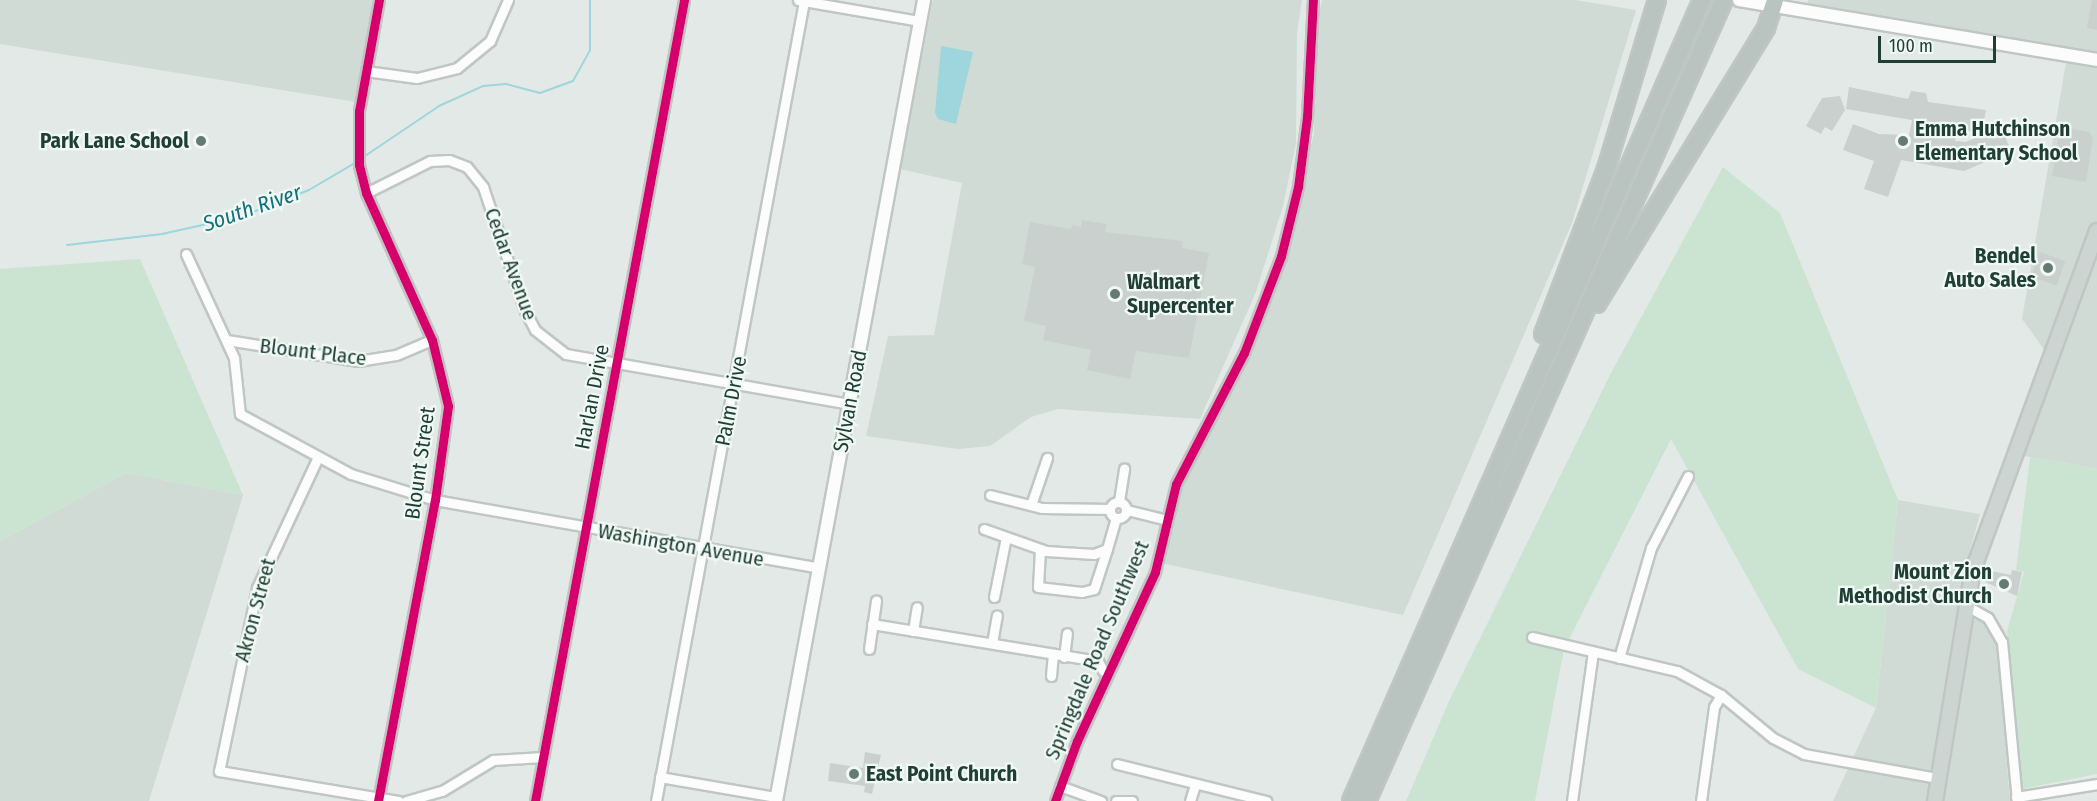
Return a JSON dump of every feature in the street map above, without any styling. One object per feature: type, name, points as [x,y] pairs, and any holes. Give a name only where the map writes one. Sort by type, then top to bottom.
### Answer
[{"type":"highway","points":[[1497,458],[1606,169],[1657,0]]},
{"type":"highway","points":[[1351,801],[1497,458],[1702,0]]},
{"type":"highway","points":[[1367,801],[1724,0]]},
{"type":"highway","points":[[1575,332],[1629,256],[1766,28],[1775,3]]},
{"type":"main road","name":"Sylvan Road","points":[[776,799],[924,0]]},
{"type":"main road","points":[[1739,0],[1775,3],[2097,60]]},
{"type":"main road","points":[[1935,801],[1965,605],[1983,536],[2097,231]]},
{"type":"street","name":"Blount Street","points":[[378,800],[435,500],[448,406],[432,340],[366,192],[357,136],[379,0]]},
{"type":"street","points":[[366,71],[417,78],[457,68],[490,40],[508,0]]},
{"type":"street","name":"Harlan Drive","points":[[535,801],[684,0]]},
{"type":"street","name":"Springdale Road Southwest","points":[[1055,801],[1106,672],[1155,572],[1176,484],[1244,353],[1281,256],[1298,187],[1306,128],[1313,0]]},
{"type":"street","points":[[801,1],[920,21]]},
{"type":"street","name":"Palm Drive","points":[[656,801],[734,385],[801,1]]},
{"type":"street","name":"Cedar Avenue","points":[[366,192],[430,161],[449,160],[467,167],[483,187],[535,330],[566,354],[849,404]]},
{"type":"street","points":[[186,254],[227,340]]},
{"type":"street","name":"Blount Place","points":[[227,340],[358,361],[396,355],[432,340]]},
{"type":"street","name":"Washington Avenue","points":[[227,340],[238,376],[240,414],[318,457],[377,484],[435,500],[586,529],[819,568]]},
{"type":"street","name":"Akron Street","points":[[318,457],[257,588],[219,771],[378,800]]},
{"type":"street","points":[[1031,505],[1047,458]]},
{"type":"street","points":[[990,495],[1031,505],[1110,509],[1119,501],[1124,468]]},
{"type":"street","points":[[1619,658],[1651,548],[1688,476]]},
{"type":"street","points":[[1119,501],[1126,510],[1167,520]]},
{"type":"street","points":[[1110,509],[1116,518]]},
{"type":"street","points":[[1040,549],[1038,587],[1082,592],[1094,589],[1116,518],[1126,510]]},
{"type":"street","points":[[984,530],[1040,549],[1074,555],[1107,549]]},
{"type":"street","points":[[994,597],[1006,537]]},
{"type":"street","points":[[869,649],[876,601]]},
{"type":"street","points":[[1965,605],[1988,618],[2002,642],[2017,799],[2097,784]]},
{"type":"street","points":[[913,631],[917,607]]},
{"type":"street","points":[[992,643],[997,615]]},
{"type":"street","points":[[872,624],[992,643],[1089,662],[1092,669],[1106,672]]},
{"type":"street","points":[[1064,657],[1067,633]]},
{"type":"street","points":[[1532,637],[1677,671],[1721,695],[1773,738],[1804,754],[1938,778]]},
{"type":"street","points":[[1572,801],[1593,652]]},
{"type":"street","points":[[1051,676],[1053,655]]},
{"type":"street","points":[[1701,801],[1714,707],[1721,695]]},
{"type":"street","points":[[406,801],[442,791],[494,760],[543,757]]},
{"type":"street","points":[[1117,764],[1176,776],[1195,785],[1266,801]]},
{"type":"street","points":[[660,777],[776,799]]},
{"type":"street","points":[[1190,801],[1195,785]]},
{"type":"street","points":[[1060,786],[1101,801]]},
{"type":"street","points":[[378,800],[399,801]]},
{"type":"street","points":[[1116,801],[1132,801]]},
{"type":"shaded area","points":[[0,0],[378,0],[362,103],[0,44]]},
{"type":"shaded area","points":[[933,0],[1302,0],[1297,33],[1296,143],[1283,206],[1256,292],[1200,419],[1058,409],[1031,417],[990,446],[958,449],[866,436],[888,336],[934,335],[962,183],[900,169]]},
{"type":"shaded area","points":[[1322,0],[1575,0],[1636,10],[1572,223],[1403,615],[1161,563],[1177,496],[1218,418],[1278,281],[1314,133],[1315,30]]},
{"type":"shaded area","points":[[1808,0],[2097,0],[2097,469],[2019,455],[2048,387],[2048,355],[2022,319],[2067,57],[1805,17]]},
{"type":"shaded area","points":[[126,473],[243,495],[149,801],[0,801],[0,541]]},
{"type":"shaded area","points":[[1898,500],[1980,514],[1964,571],[1958,619],[1981,620],[1997,643],[2010,801],[1833,801],[1876,708]]},
{"type":"green space","points":[[1723,167],[1780,213],[1898,500],[1876,708],[1798,669],[1671,439],[1564,649],[1535,801],[1406,801],[1450,699],[1612,371]]},
{"type":"green space","points":[[140,259],[243,495],[126,473],[0,541],[0,269]]},
{"type":"green space","points":[[2030,457],[2097,469],[2097,774],[2022,789],[2007,631],[2024,572],[2016,570]]},
{"type":"water","points":[[941,46],[973,52],[956,124],[938,119],[935,113]]},
{"type":"building","points":[[2092,0],[2097,0],[2097,30],[2087,28]]},
{"type":"building","name":"Emma Hutchinson Elementary School","points":[[1849,87],[1908,99],[1911,91],[1926,93],[1928,102],[1986,110],[1984,121],[1973,119],[1971,131],[1957,129],[1955,141],[1966,142],[2001,127],[2011,151],[1964,171],[1901,160],[1888,197],[1864,189],[1874,161],[1843,150],[1853,124],[1879,134],[1909,135],[1912,120],[1846,109]]},
{"type":"building","points":[[1840,96],[1845,110],[1832,131],[1825,127],[1821,134],[1806,126],[1822,98]]},
{"type":"building","points":[[2060,127],[2089,132],[2093,138],[2086,182],[2052,176]]},
{"type":"building","name":"Walmart Supercenter","points":[[1082,220],[1106,224],[1105,232],[1183,241],[1182,248],[1209,253],[1189,358],[1136,351],[1130,379],[1087,370],[1091,350],[1043,340],[1046,326],[1024,321],[1035,267],[1022,264],[1030,222],[1071,229],[1072,225],[1081,227]]},
{"type":"building","name":"Bendel Auto Sales","points":[[2040,252],[2065,261],[2056,286],[2031,276]]},
{"type":"building","name":"Mount Zion Methodist Church","points":[[2012,570],[2022,572],[2017,596],[1985,582],[1991,571],[2011,575]]},
{"type":"building","name":"East Point Church","points":[[865,752],[881,755],[872,794],[864,792],[865,786],[828,781],[830,763],[863,768]]},
{"type":"waterway","name":"South River","points":[[362,158],[439,106],[483,86],[506,84],[540,93],[573,81],[590,50],[590,0]]},
{"type":"waterway","name":"South River","points":[[67,245],[162,234],[243,216],[309,190],[355,163]]},
{"type":"cycle path","points":[[378,801],[435,500],[448,406],[432,340],[366,193],[359,165],[359,111],[379,0]]},
{"type":"cycle path","points":[[535,801],[684,0]]},
{"type":"cycle path","points":[[1055,801],[1077,741],[1155,572],[1176,484],[1244,353],[1281,256],[1298,187],[1307,117],[1313,0]]},
{"type":"place","name":"Park Lane School","points":[[201,141]]},
{"type":"place","name":"Emma Hutchinson Elementary School","points":[[1903,141]]},
{"type":"place","name":"Bendel Auto Sales","points":[[2048,268]]},
{"type":"place","name":"Walmart Supercenter","points":[[1115,294]]},
{"type":"place","name":"Mount Zion Methodist Church","points":[[2004,584]]},
{"type":"place","name":"East Point Church","points":[[854,774]]}]
